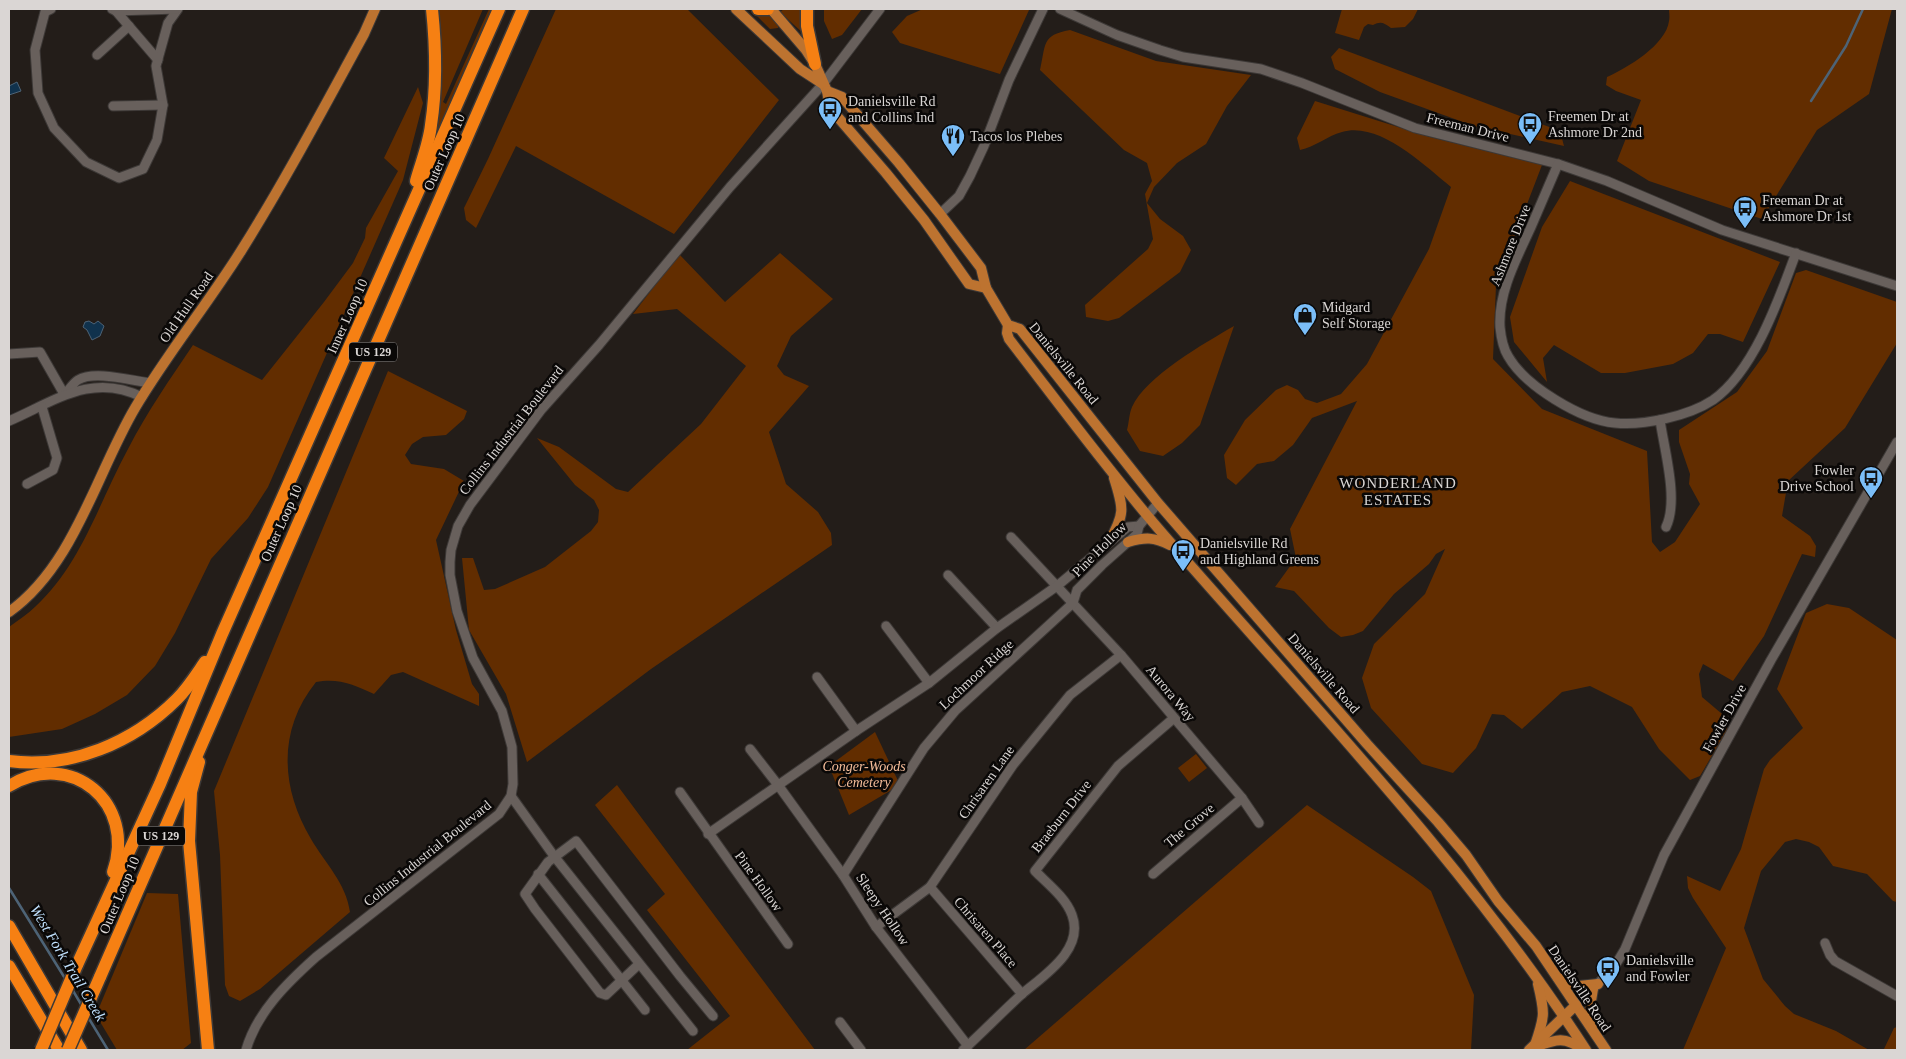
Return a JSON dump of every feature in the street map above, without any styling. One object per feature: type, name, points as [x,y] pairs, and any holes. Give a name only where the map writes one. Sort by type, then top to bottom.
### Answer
[{"type":"highway","points":[[406,219],[431,127],[436,69],[432,9]]},
{"type":"highway","name":"Inner Loop 10","points":[[222,634],[499,9]]},
{"type":"highway","name":"Outer Loop 10","points":[[68,1050],[523,9]]},
{"type":"highway","points":[[758,9],[770,9]]},
{"type":"highway","points":[[807,9],[807,26],[815,64]]},
{"type":"highway","points":[[41,1050],[94,926],[160,784],[222,634]]},
{"type":"highway","name":"US 129","points":[[9,761],[50,761],[83,756],[134,734],[177,700],[191,684],[222,634]]},
{"type":"highway","points":[[208,1050],[189,842],[191,792],[204,745],[222,695]]},
{"type":"highway","points":[[9,786],[19,780],[37,774],[62,774],[74,777],[94,788],[110,808],[118,835],[116,865],[94,926]]},
{"type":"highway","points":[[9,926],[81,1050]]},
{"type":"highway","points":[[9,966],[59,1050]]},
{"type":"highway","points":[[9,971],[21,986]]},
{"type":"main road","name":"Old Hull Road","points":[[11,606],[46,576],[57,560],[87,505],[122,430],[151,383],[252,234],[364,34],[375,9]]},
{"type":"main road","name":"Danielsville Road","points":[[736,9],[800,69],[825,88],[842,97],[899,163],[981,268],[986,288],[1008,325],[1009,339],[1147,516],[1416,822],[1500,926],[1586,1050]]},
{"type":"main road","points":[[770,9],[806,50],[815,64],[825,88],[830,108],[886,172],[924,220],[970,284],[986,288]]},
{"type":"main road","name":"Danielsville Road","points":[[1008,325],[1020,329],[1158,503],[1466,855],[1498,901],[1536,946],[1606,1050]]},
{"type":"main road","points":[[1109,542],[1120,522],[1122,512],[1113,473]]},
{"type":"main road","points":[[1128,542],[1142,538],[1154,538],[1174,547]]},
{"type":"main road","points":[[1416,822],[1428,811]]},
{"type":"main road","points":[[1532,1048],[1544,1013],[1536,978]]},
{"type":"main road","points":[[1558,978],[1578,986],[1596,986],[1590,1012],[1594,1031]]},
{"type":"main road","points":[[1532,1048],[1576,1005]]},
{"type":"main road","points":[[1532,1048],[1560,1039],[1570,1041],[1586,1050]]},
{"type":"street","points":[[51,9],[45,12],[35,50],[38,93],[54,128],[86,162],[119,178],[144,169],[157,140],[162,105],[156,66],[168,23],[177,9]]},
{"type":"street","points":[[114,10],[177,9]]},
{"type":"street","points":[[825,88],[880,9]]},
{"type":"street","points":[[940,214],[960,196],[984,146],[1009,80],[1043,9]]},
{"type":"street","name":"Freeman Drive","points":[[1060,9],[1117,34],[1160,50],[1183,57],[1260,68],[1414,128],[1558,164],[1614,184],[1722,230],[1897,286]]},
{"type":"street","points":[[114,10],[158,60]]},
{"type":"street","points":[[96,55],[129,26]]},
{"type":"street","name":"Collins Industrial Boulevard","points":[[246,1050],[252,1033],[265,1011],[297,974],[500,814],[511,796],[513,759],[506,723],[497,700],[473,658],[464,635],[452,587],[451,550],[458,526],[470,504],[541,410],[599,345],[730,187],[825,88]]},
{"type":"street","points":[[112,106],[162,105]]},
{"type":"street","name":"Ashmore Drive","points":[[1558,164],[1508,281],[1501,307],[1500,326],[1502,340],[1508,356],[1517,369],[1539,388],[1584,415],[1615,423],[1660,420],[1697,408],[1712,400],[1733,381],[1767,328],[1796,253]]},
{"type":"street","points":[[9,354],[40,352],[64,394]]},
{"type":"street","points":[[9,420],[64,394],[79,380],[98,376],[121,377],[151,383]]},
{"type":"street","points":[[64,394],[100,386],[117,387],[142,397]]},
{"type":"street","points":[[28,484],[53,470],[57,458],[42,406]]},
{"type":"street","points":[[1660,420],[1672,500],[1672,514],[1666,526]]},
{"type":"street","name":"Fowler Drive","points":[[1576,1005],[1613,969],[1625,949],[1664,855],[1776,652],[1897,442]]},
{"type":"street","points":[[1139,526],[1158,503]]},
{"type":"street","name":"Pine Hollow","points":[[708,834],[778,784],[930,683],[998,628],[1057,586],[1128,527],[1139,526],[1137,534],[1077,590],[1073,603]]},
{"type":"street","name":"Pine Hollow","points":[[1011,536],[1057,586]]},
{"type":"street","points":[[948,575],[998,628]]},
{"type":"street","name":"Aurora Way","points":[[1057,586],[1121,655],[1242,798],[1259,823]]},
{"type":"street","name":"Lochmoor Ridge","points":[[843,875],[924,748],[955,711],[1073,603]]},
{"type":"street","points":[[886,626],[930,683]]},
{"type":"street","name":"Chrisaren Lane","points":[[876,927],[930,888],[1013,765],[1070,695],[1121,655]]},
{"type":"street","points":[[817,677],[856,731]]},
{"type":"street","name":"Braeburn Drive","points":[[966,1048],[1022,994],[1056,967],[1068,950],[1075,932],[1072,915],[1062,899],[1035,871],[1118,766],[1174,718]]},
{"type":"street","points":[[750,749],[778,784]]},
{"type":"street","name":"Sleepy Hollow","points":[[778,784],[843,875],[876,927],[966,1048]]},
{"type":"street","name":"Pine Hollow","points":[[680,792],[708,834],[788,944]]},
{"type":"street","points":[[511,796],[554,856],[693,1031]]},
{"type":"street","name":"The Grove","points":[[1153,874],[1242,798]]},
{"type":"street","points":[[639,964],[606,994],[600,993],[534,909],[525,894],[548,862],[576,841],[713,1016]]},
{"type":"street","points":[[538,874],[645,1010]]},
{"type":"street","name":"Chrisaren Place","points":[[930,888],[1022,994]]},
{"type":"street","points":[[1825,943],[1830,955],[1836,961],[1897,996]]},
{"type":"street","points":[[840,1022],[861,1050]]},
{"type":"green space","points":[[435,9],[483,9],[443,102],[446,104],[489,9],[493,9],[437,135],[433,134]]},
{"type":"green space","points":[[556,9],[687,9],[779,100],[674,234],[516,146],[476,228],[466,220],[464,208]]},
{"type":"green space","points":[[784,9],[804,9],[804,34],[780,12]]},
{"type":"green space","points":[[824,9],[862,9],[842,35],[832,39],[824,21]]},
{"type":"green space","points":[[923,9],[1029,10],[1000,74],[900,43],[892,32],[907,16]]},
{"type":"green space","points":[[1342,9],[1418,9],[1413,19],[1405,27],[1391,28],[1382,23],[1368,24],[1364,27],[1359,40],[1335,33]]},
{"type":"green space","points":[[1669,9],[1892,9],[1869,94],[1817,130],[1762,219],[1649,181],[1617,161],[1641,100],[1616,91],[1606,85],[1607,77],[1635,62],[1661,39],[1669,19]]},
{"type":"green space","points":[[767,12],[779,26],[778,28],[770,29],[755,14]]},
{"type":"green space","points":[[1070,30],[1156,61],[1251,75],[1227,106],[1206,144],[1177,163],[1154,187],[1147,203],[1160,219],[1183,236],[1191,250],[1180,272],[1119,318],[1108,321],[1086,317],[1085,305],[1148,249],[1153,239],[1145,194],[1152,181],[1147,163],[1124,150],[1040,70],[1044,48],[1049,38]]},
{"type":"green space","points":[[1339,48],[1560,131],[1564,146],[1474,126],[1380,92],[1335,69],[1331,57]]},
{"type":"green space","points":[[418,87],[423,103],[403,180],[268,487],[248,518],[211,559],[175,633],[155,666],[127,695],[95,714],[62,729],[9,737],[9,627],[36,606],[66,571],[78,551],[135,435],[193,345],[262,380],[324,302],[353,263],[365,238],[366,228],[398,171],[384,158]]},
{"type":"green space","points":[[1315,101],[1430,137],[1542,165],[1496,285],[1493,359],[1542,409],[1647,451],[1652,542],[1660,552],[1675,542],[1700,504],[1689,484],[1690,474],[1679,442],[1679,430],[1737,392],[1767,351],[1796,273],[1806,270],[1897,302],[1897,343],[1845,428],[1788,481],[1782,516],[1810,536],[1816,546],[1815,557],[1802,554],[1764,636],[1733,681],[1703,664],[1699,674],[1702,697],[1728,719],[1727,730],[1700,776],[1690,780],[1659,749],[1632,707],[1590,686],[1562,692],[1522,729],[1504,715],[1492,714],[1476,748],[1453,773],[1422,764],[1371,708],[1362,678],[1374,644],[1425,594],[1445,549],[1436,554],[1429,564],[1394,594],[1363,631],[1353,635],[1341,637],[1329,628],[1294,591],[1275,587],[1296,558],[1290,529],[1357,401],[1312,418],[1293,445],[1274,461],[1257,464],[1236,485],[1227,478],[1224,455],[1245,420],[1276,390],[1287,385],[1298,390],[1305,399],[1317,403],[1341,394],[1367,364],[1429,249],[1451,187],[1400,147],[1371,133],[1356,130],[1342,132],[1300,150],[1297,138]]},
{"type":"green space","points":[[1570,181],[1780,262],[1743,342],[1720,334],[1708,334],[1693,353],[1673,364],[1625,373],[1601,373],[1554,345],[1543,358],[1547,382],[1514,342],[1510,317],[1542,227]]},
{"type":"green space","points":[[780,253],[833,299],[791,336],[777,366],[784,375],[809,386],[769,432],[786,484],[818,512],[831,533],[832,545],[651,669],[527,762],[506,694],[469,630],[462,558],[473,558],[484,590],[495,589],[545,567],[591,531],[598,522],[599,510],[594,500],[575,485],[537,438],[559,447],[616,489],[628,492],[701,424],[746,366],[677,309],[633,314],[679,254],[725,302]]},
{"type":"green space","points":[[1234,326],[1200,425],[1182,443],[1163,456],[1140,451],[1127,430],[1132,407],[1139,395],[1177,361]]},
{"type":"green space","points":[[388,371],[467,411],[464,419],[446,435],[423,437],[412,444],[405,455],[411,464],[444,469],[464,481],[436,540],[456,630],[472,684],[479,694],[479,706],[403,672],[391,675],[374,694],[353,685],[339,682],[316,682],[304,700],[295,719],[288,759],[289,779],[293,799],[301,819],[311,839],[340,882],[350,912],[260,989],[240,1001],[229,996],[225,985],[220,855],[214,791]]},
{"type":"green space","points":[[1827,604],[1849,608],[1897,640],[1897,902],[1893,901],[1867,874],[1833,866],[1819,847],[1796,839],[1785,842],[1761,871],[1744,928],[1763,979],[1785,1006],[1794,1014],[1836,1031],[1869,1050],[1683,1050],[1726,948],[1693,898],[1688,888],[1687,876],[1720,891],[1741,849],[1764,769],[1770,760],[1803,728],[1777,689],[1806,613]]},
{"type":"green space","name":"Conger-Woods Cemetery","points":[[875,732],[900,785],[849,815],[829,766]]},
{"type":"green space","points":[[1196,754],[1207,768],[1189,782],[1178,768]]},
{"type":"green space","points":[[617,785],[815,1050],[687,1050],[730,1016],[647,910],[665,894],[595,805]]},
{"type":"green space","points":[[1307,805],[1431,891],[1474,995],[1471,1050],[1024,1050]]},
{"type":"green space","points":[[147,893],[178,894],[191,1043],[182,1050],[117,1050],[96,1015]]},
{"type":"green space","points":[[1897,1027],[1897,1050],[1879,1050],[1884,1049],[1894,1028]]},
{"type":"water","points":[[17,82],[21,91],[9,95],[9,86]]},
{"type":"water","points":[[89,321],[94,324],[98,321],[104,326],[100,336],[92,340],[87,330],[83,327],[85,322]]},
{"type":"waterway","points":[[1811,101],[1846,46],[1863,9]]},
{"type":"waterway","name":"West Fork Trail Creek","points":[[9,888],[66,980]]},
{"type":"waterway","name":"West Fork Trail Creek","points":[[72,989],[82,1006]]},
{"type":"waterway","name":"West Fork Trail Creek","points":[[88,1017],[108,1050]]},
{"type":"place","name":"Danielsville Rd and Collins Ind","points":[[830,130]]},
{"type":"place","name":"Freemen Dr at Ashmore Dr 2nd","points":[[1530,145]]},
{"type":"place","name":"Tacos los Plebes","points":[[953,157]]},
{"type":"place","name":"Freeman Dr at Ashmore Dr 1st","points":[[1745,229]]},
{"type":"place","name":"Midgard Self Storage","points":[[1305,336]]},
{"type":"place","name":"Fowler Drive School","points":[[1871,499]]},
{"type":"place","name":"Danielsville Rd and Highland Greens","points":[[1183,572]]},
{"type":"place","name":"Danielsville and Fowler","points":[[1608,989]]},
{"type":"district","name":"WONDERLAND ESTATES","points":[[1398,492]]}]
